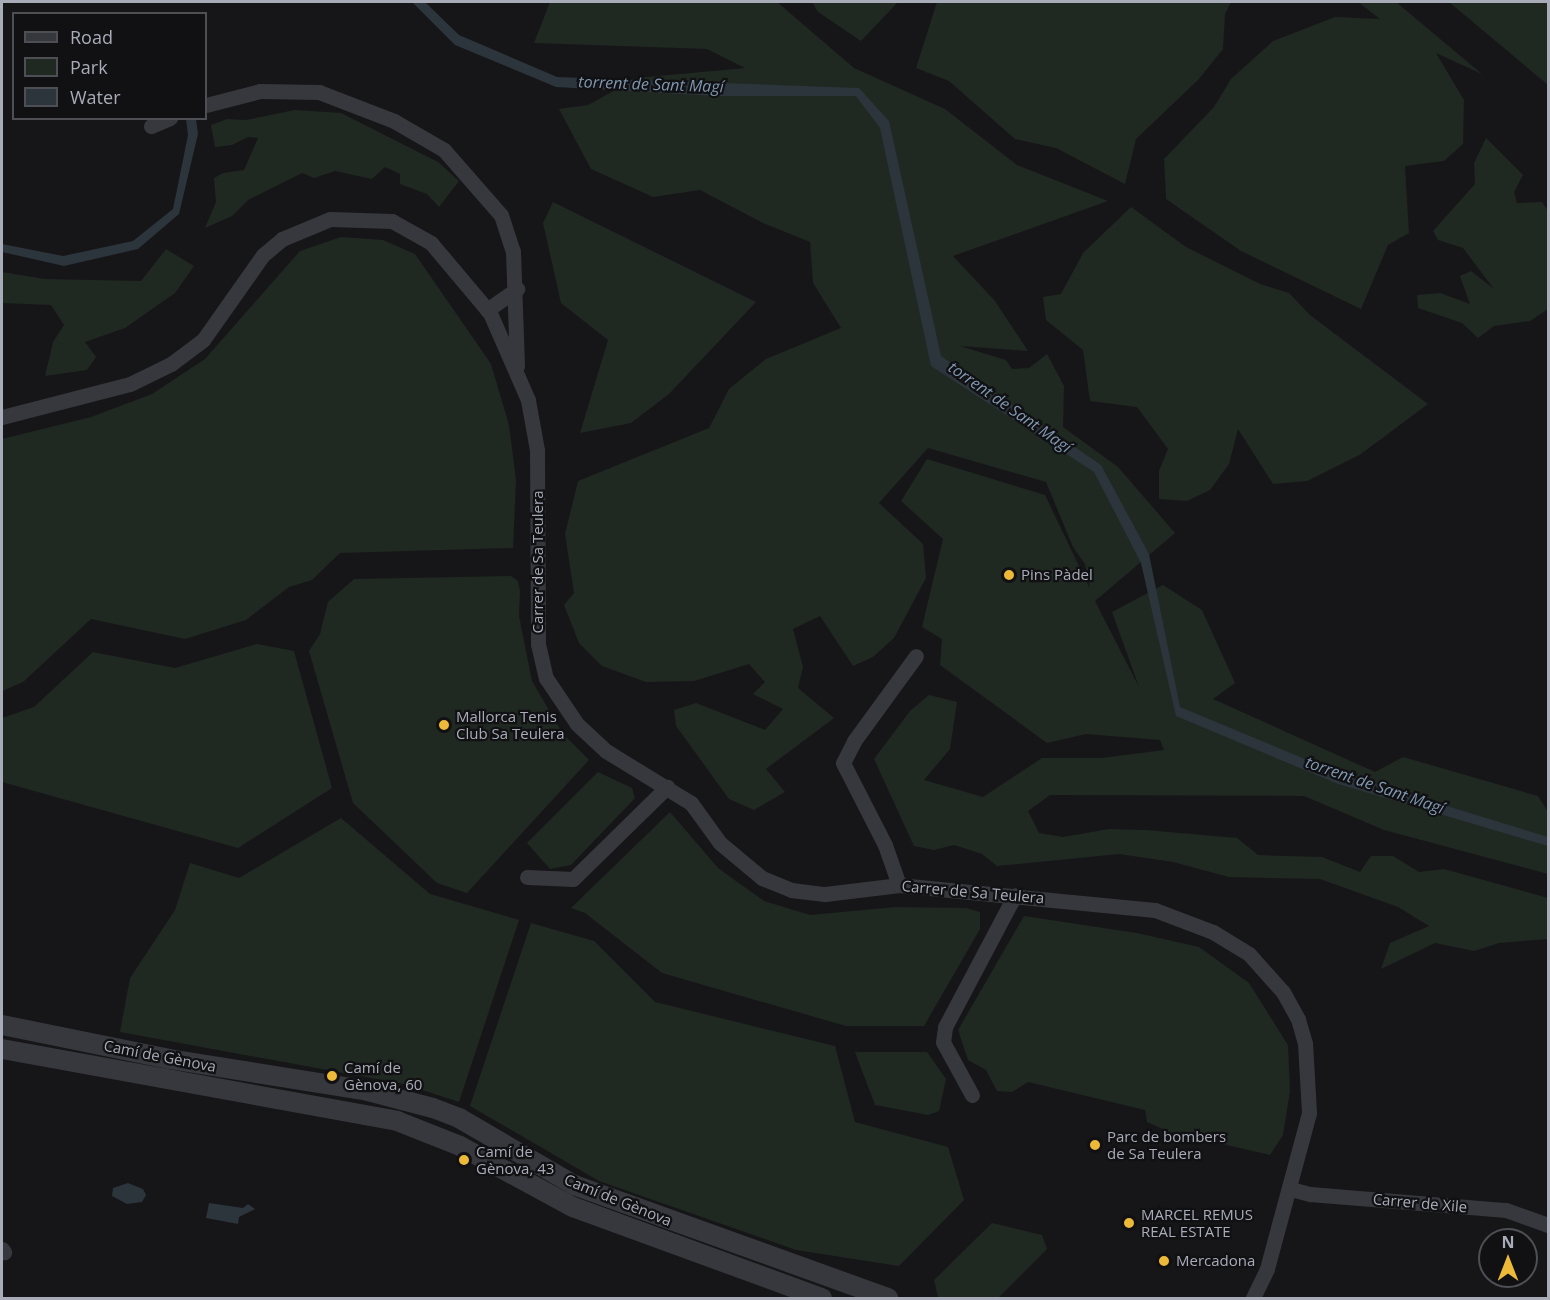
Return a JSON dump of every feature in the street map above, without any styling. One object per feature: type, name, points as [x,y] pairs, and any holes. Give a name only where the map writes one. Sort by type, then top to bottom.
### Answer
[{"type":"street","points":[[207,105],[260,91],[319,92],[394,121],[444,150],[501,215],[513,251],[517,289],[517,372]]},
{"type":"street","points":[[151,126],[165,120]]},
{"type":"street","name":"Carrer de Sa Teulera","points":[[2,417],[130,384],[171,364],[203,340],[263,255],[282,239],[330,219],[383,219],[414,231],[447,259],[488,310],[528,400],[537,450],[538,644],[546,678],[577,724],[606,751],[691,803],[720,843],[762,878],[781,886],[825,894],[899,885],[1155,910],[1213,932],[1249,954],[1283,992],[1298,1019],[1309,1060],[1309,1113],[1291,1189],[1267,1269],[1253,1299]]},
{"type":"street","points":[[488,310],[517,289]]},
{"type":"street","points":[[899,885],[885,845],[843,763],[854,741],[916,656]]},
{"type":"street","points":[[527,877],[573,879],[667,787]]},
{"type":"street","points":[[972,1095],[943,1042],[945,1027],[1015,895]]},
{"type":"street","name":"Camí de Gènova","points":[[2,1025],[169,1059],[368,1091],[433,1108],[459,1118],[574,1185],[888,1299]]},
{"type":"street","name":"Camí de Gènova","points":[[2,1049],[397,1121],[460,1146],[573,1207],[822,1299]]},
{"type":"street","name":"Carrer de Xile","points":[[1291,1189],[1310,1194],[1506,1210],[1548,1225]]},
{"type":"green space","points":[[550,2],[777,2],[854,68],[945,109],[1017,165],[1108,201],[953,256],[995,301],[1028,351],[960,346],[1006,360],[1012,369],[1029,368],[1047,354],[1064,386],[1063,427],[1118,467],[1175,533],[1095,601],[1139,687],[1112,612],[1163,585],[1202,610],[1235,683],[1213,699],[1375,772],[1403,757],[1538,796],[1548,812],[1548,874],[1384,830],[1304,796],[1050,795],[1028,811],[1039,833],[1063,837],[1109,829],[1237,838],[1258,855],[1322,857],[1360,872],[1371,856],[1393,856],[1419,872],[1444,869],[1548,898],[1548,939],[1499,943],[1474,951],[1435,943],[1381,969],[1390,943],[1429,926],[1398,907],[1320,879],[1229,877],[1173,862],[1119,854],[997,866],[982,854],[954,845],[934,850],[914,846],[874,759],[910,711],[929,695],[957,702],[950,749],[924,780],[983,797],[1042,758],[1102,758],[1164,750],[1160,740],[1086,734],[1047,743],[940,665],[942,639],[922,627],[943,539],[901,501],[927,459],[1045,495],[1090,589],[1085,564],[1073,547],[1046,482],[928,448],[879,503],[923,544],[926,578],[894,638],[873,657],[853,666],[820,616],[793,629],[803,667],[798,688],[834,718],[766,769],[785,792],[754,810],[729,799],[676,726],[674,710],[696,703],[765,730],[783,709],[753,694],[765,682],[749,664],[694,681],[646,682],[602,666],[579,643],[564,605],[574,593],[565,534],[578,481],[709,428],[729,389],[766,359],[841,328],[813,283],[810,242],[763,223],[700,190],[653,197],[591,169],[559,109],[588,105],[637,78],[745,68],[707,49],[534,43]]},
{"type":"green space","points":[[812,2],[898,2],[861,41],[818,12]]},
{"type":"green space","points":[[937,2],[1231,2],[1225,14],[1223,49],[1198,80],[1136,139],[1125,184],[1056,148],[1015,139],[949,81],[916,68]]},
{"type":"green space","points":[[1358,2],[1396,2],[1482,74],[1436,53],[1464,100],[1463,144],[1444,161],[1405,166],[1409,233],[1388,245],[1361,309],[1241,251],[1166,199],[1164,159],[1214,107],[1231,79],[1273,41],[1335,17],[1380,19]]},
{"type":"green space","points":[[1449,2],[1548,2],[1548,85]]},
{"type":"green space","points":[[295,110],[341,113],[438,162],[459,181],[439,207],[427,194],[400,184],[400,174],[385,167],[372,179],[335,171],[314,178],[302,173],[248,200],[232,216],[205,228],[216,202],[214,178],[223,173],[244,170],[258,138],[248,137],[232,145],[215,147],[211,125],[227,119],[246,120]]},
{"type":"green space","points":[[1486,138],[1523,175],[1514,192],[1517,203],[1542,202],[1548,211],[1548,309],[1530,321],[1494,326],[1478,338],[1462,323],[1418,308],[1417,295],[1440,293],[1470,304],[1460,276],[1471,271],[1494,289],[1463,248],[1438,240],[1433,231],[1475,184],[1474,163]]},
{"type":"green space","points":[[553,202],[756,302],[669,394],[631,423],[580,433],[608,340],[561,303],[543,223]]},
{"type":"green space","points":[[1131,207],[1186,247],[1260,284],[1289,293],[1310,315],[1428,404],[1361,454],[1307,481],[1273,484],[1238,429],[1229,464],[1210,490],[1187,501],[1159,499],[1159,471],[1168,449],[1137,407],[1090,401],[1083,350],[1046,320],[1043,297],[1061,294],[1083,253]]},
{"type":"green space","points":[[341,237],[383,240],[415,254],[491,364],[509,425],[516,480],[513,548],[340,553],[312,580],[289,587],[246,620],[185,639],[91,619],[23,682],[2,691],[2,439],[91,417],[152,394],[205,359],[300,251]]},
{"type":"green space","points":[[166,249],[194,266],[175,293],[125,328],[85,342],[96,357],[87,370],[45,376],[53,342],[64,325],[51,305],[2,303],[2,272],[45,279],[141,281]]},
{"type":"green space","name":"Mallorca Tenis Club Sa Teulera","points":[[511,576],[518,581],[520,591],[519,616],[532,681],[563,734],[589,760],[467,893],[437,883],[353,803],[309,651],[320,634],[328,602],[354,579]]},
{"type":"green space","points":[[257,644],[294,651],[332,788],[238,848],[2,782],[2,718],[34,707],[93,652],[175,668]]},
{"type":"green space","points":[[598,772],[632,788],[635,798],[571,865],[550,869],[527,843]]},
{"type":"green space","points":[[670,812],[718,868],[764,901],[810,915],[896,907],[966,908],[980,912],[980,929],[924,1026],[846,1026],[662,973],[585,913],[571,908]]},
{"type":"green space","points":[[341,818],[430,894],[519,920],[459,1102],[404,1084],[120,1032],[130,978],[175,910],[190,863],[239,878]]},
{"type":"green space","points":[[1024,916],[1137,933],[1199,947],[1249,983],[1288,1045],[1290,1091],[1283,1135],[1270,1155],[1167,1131],[1147,1122],[1145,1110],[1028,1082],[1012,1092],[997,1091],[986,1070],[968,1060],[958,1030]]},
{"type":"green space","points":[[531,923],[594,941],[655,1002],[835,1046],[855,1122],[948,1147],[964,1200],[899,1266],[796,1250],[599,1181],[470,1106]]},
{"type":"green space","points":[[855,1052],[927,1052],[946,1079],[939,1111],[928,1115],[875,1105]]},
{"type":"green space","points":[[992,1223],[1042,1235],[1047,1249],[998,1298],[938,1297],[934,1280]]},
{"type":"water","name":"torrent de Sant Magí","points":[[412,2],[425,2],[459,35],[557,77],[859,88],[889,121],[941,356],[1101,465],[1149,554],[1180,707],[1336,772],[1548,837],[1548,846],[1338,784],[1176,716],[1141,563],[1094,472],[931,366],[880,128],[856,96],[717,96],[556,87],[455,45]]},
{"type":"water","points":[[186,120],[196,120],[198,134],[179,214],[138,249],[64,266],[2,252],[2,244],[63,256],[133,241],[173,209],[188,135]]},
{"type":"water","points":[[128,1183],[143,1189],[146,1195],[142,1202],[127,1204],[112,1196],[113,1188]]},
{"type":"water","points":[[209,1203],[243,1208],[248,1204],[255,1209],[239,1217],[238,1224],[206,1218]]},
{"type":"place","name":"Pins Pàdel","points":[[1009,575]]},
{"type":"place","name":"Mallorca Tenis Club Sa Teulera","points":[[444,725]]},
{"type":"place","name":"Camí de Gènova, 60","points":[[332,1076]]},
{"type":"place","name":"Parc de bombers de Sa Teulera","points":[[1095,1145]]},
{"type":"place","name":"Camí de Gènova, 43","points":[[464,1160]]},
{"type":"place","name":"MARCEL REMUS REAL ESTATE","points":[[1129,1223]]},
{"type":"place","name":"Mercadona","points":[[1164,1261]]}]
